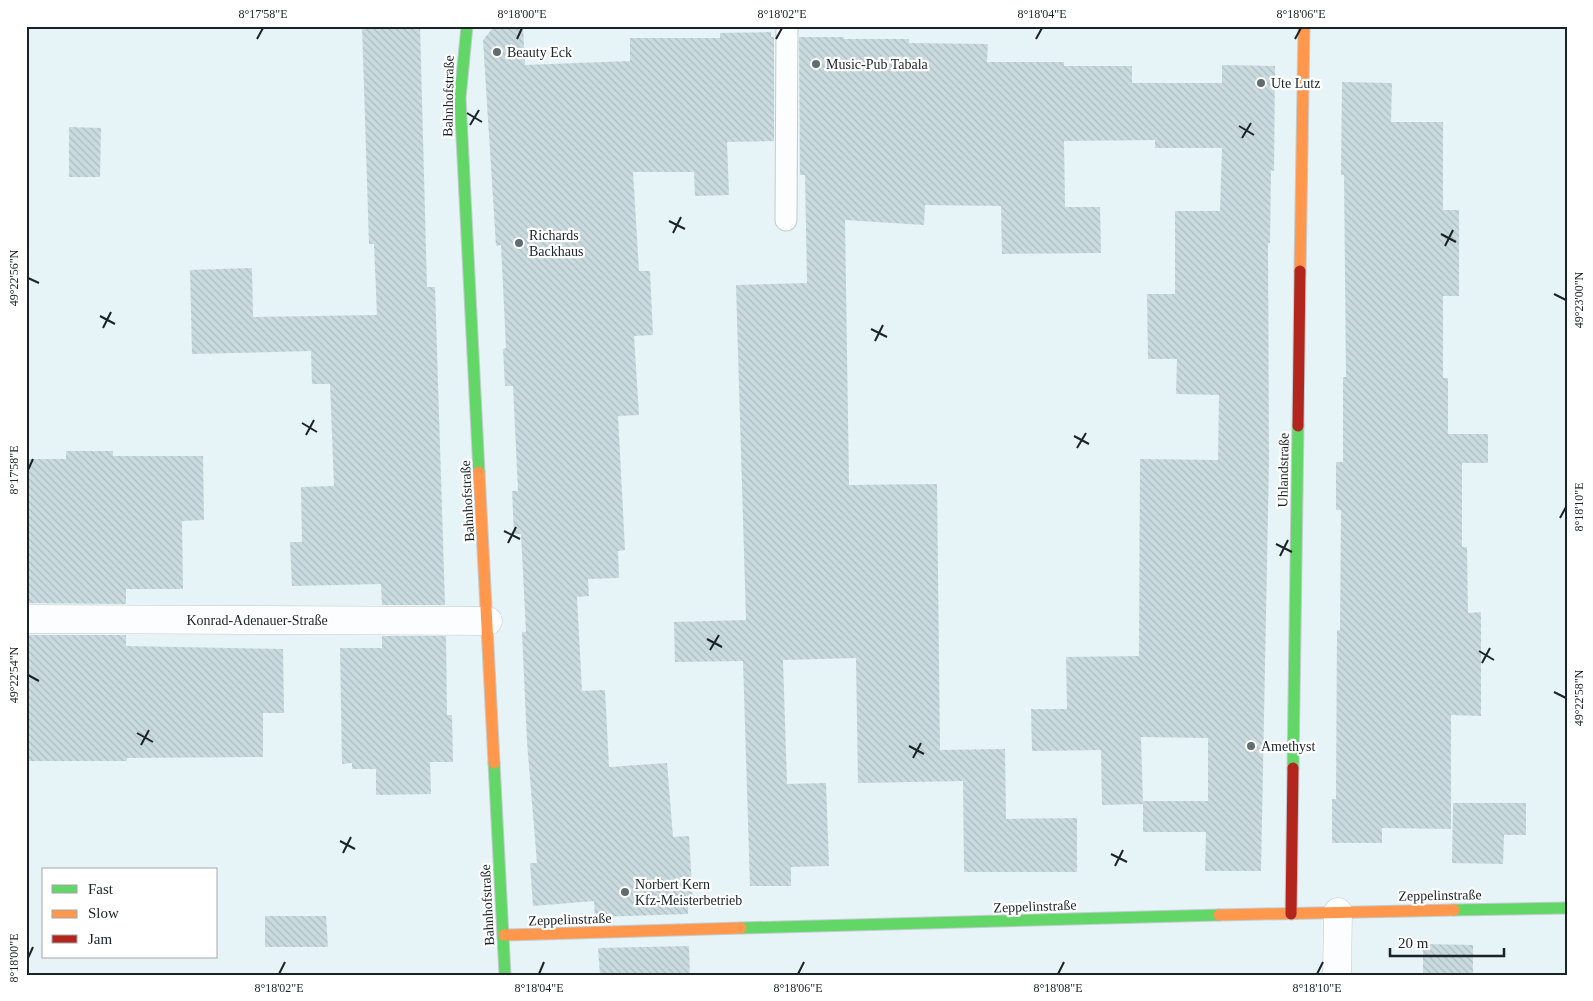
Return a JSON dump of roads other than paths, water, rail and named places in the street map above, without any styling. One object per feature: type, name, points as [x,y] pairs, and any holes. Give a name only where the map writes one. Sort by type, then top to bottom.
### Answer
[{"type":"street","name":"Bahnhofstraße","points":[[467,26],[460,98],[505,975]]},
{"type":"street","name":"Uhlandstraße","points":[[1291,914],[1304,26]]},
{"type":"street","name":"Konrad-Adenauer-Straße","points":[[26,619],[488,622]]},
{"type":"street","name":"Zeppelinstraße","points":[[504,935],[1338,912],[1567,908]]},
{"type":"street","points":[[1337,975],[1338,912]]},
{"type":"lane","points":[[786,220],[787,26]]},
{"type":"place","name":"Beauty Eck","points":[[497,52]]},
{"type":"place","name":"Music-Pub Tabala","points":[[816,64]]},
{"type":"place","name":"Ute Lutz","points":[[1261,83]]},
{"type":"place","name":"Richards Backhaus","points":[[519,243]]},
{"type":"place","name":"Amethyst","points":[[1251,746]]},
{"type":"place","name":"Norbert Kern Kfz-Meisterbetrieb","points":[[625,892]]}]
